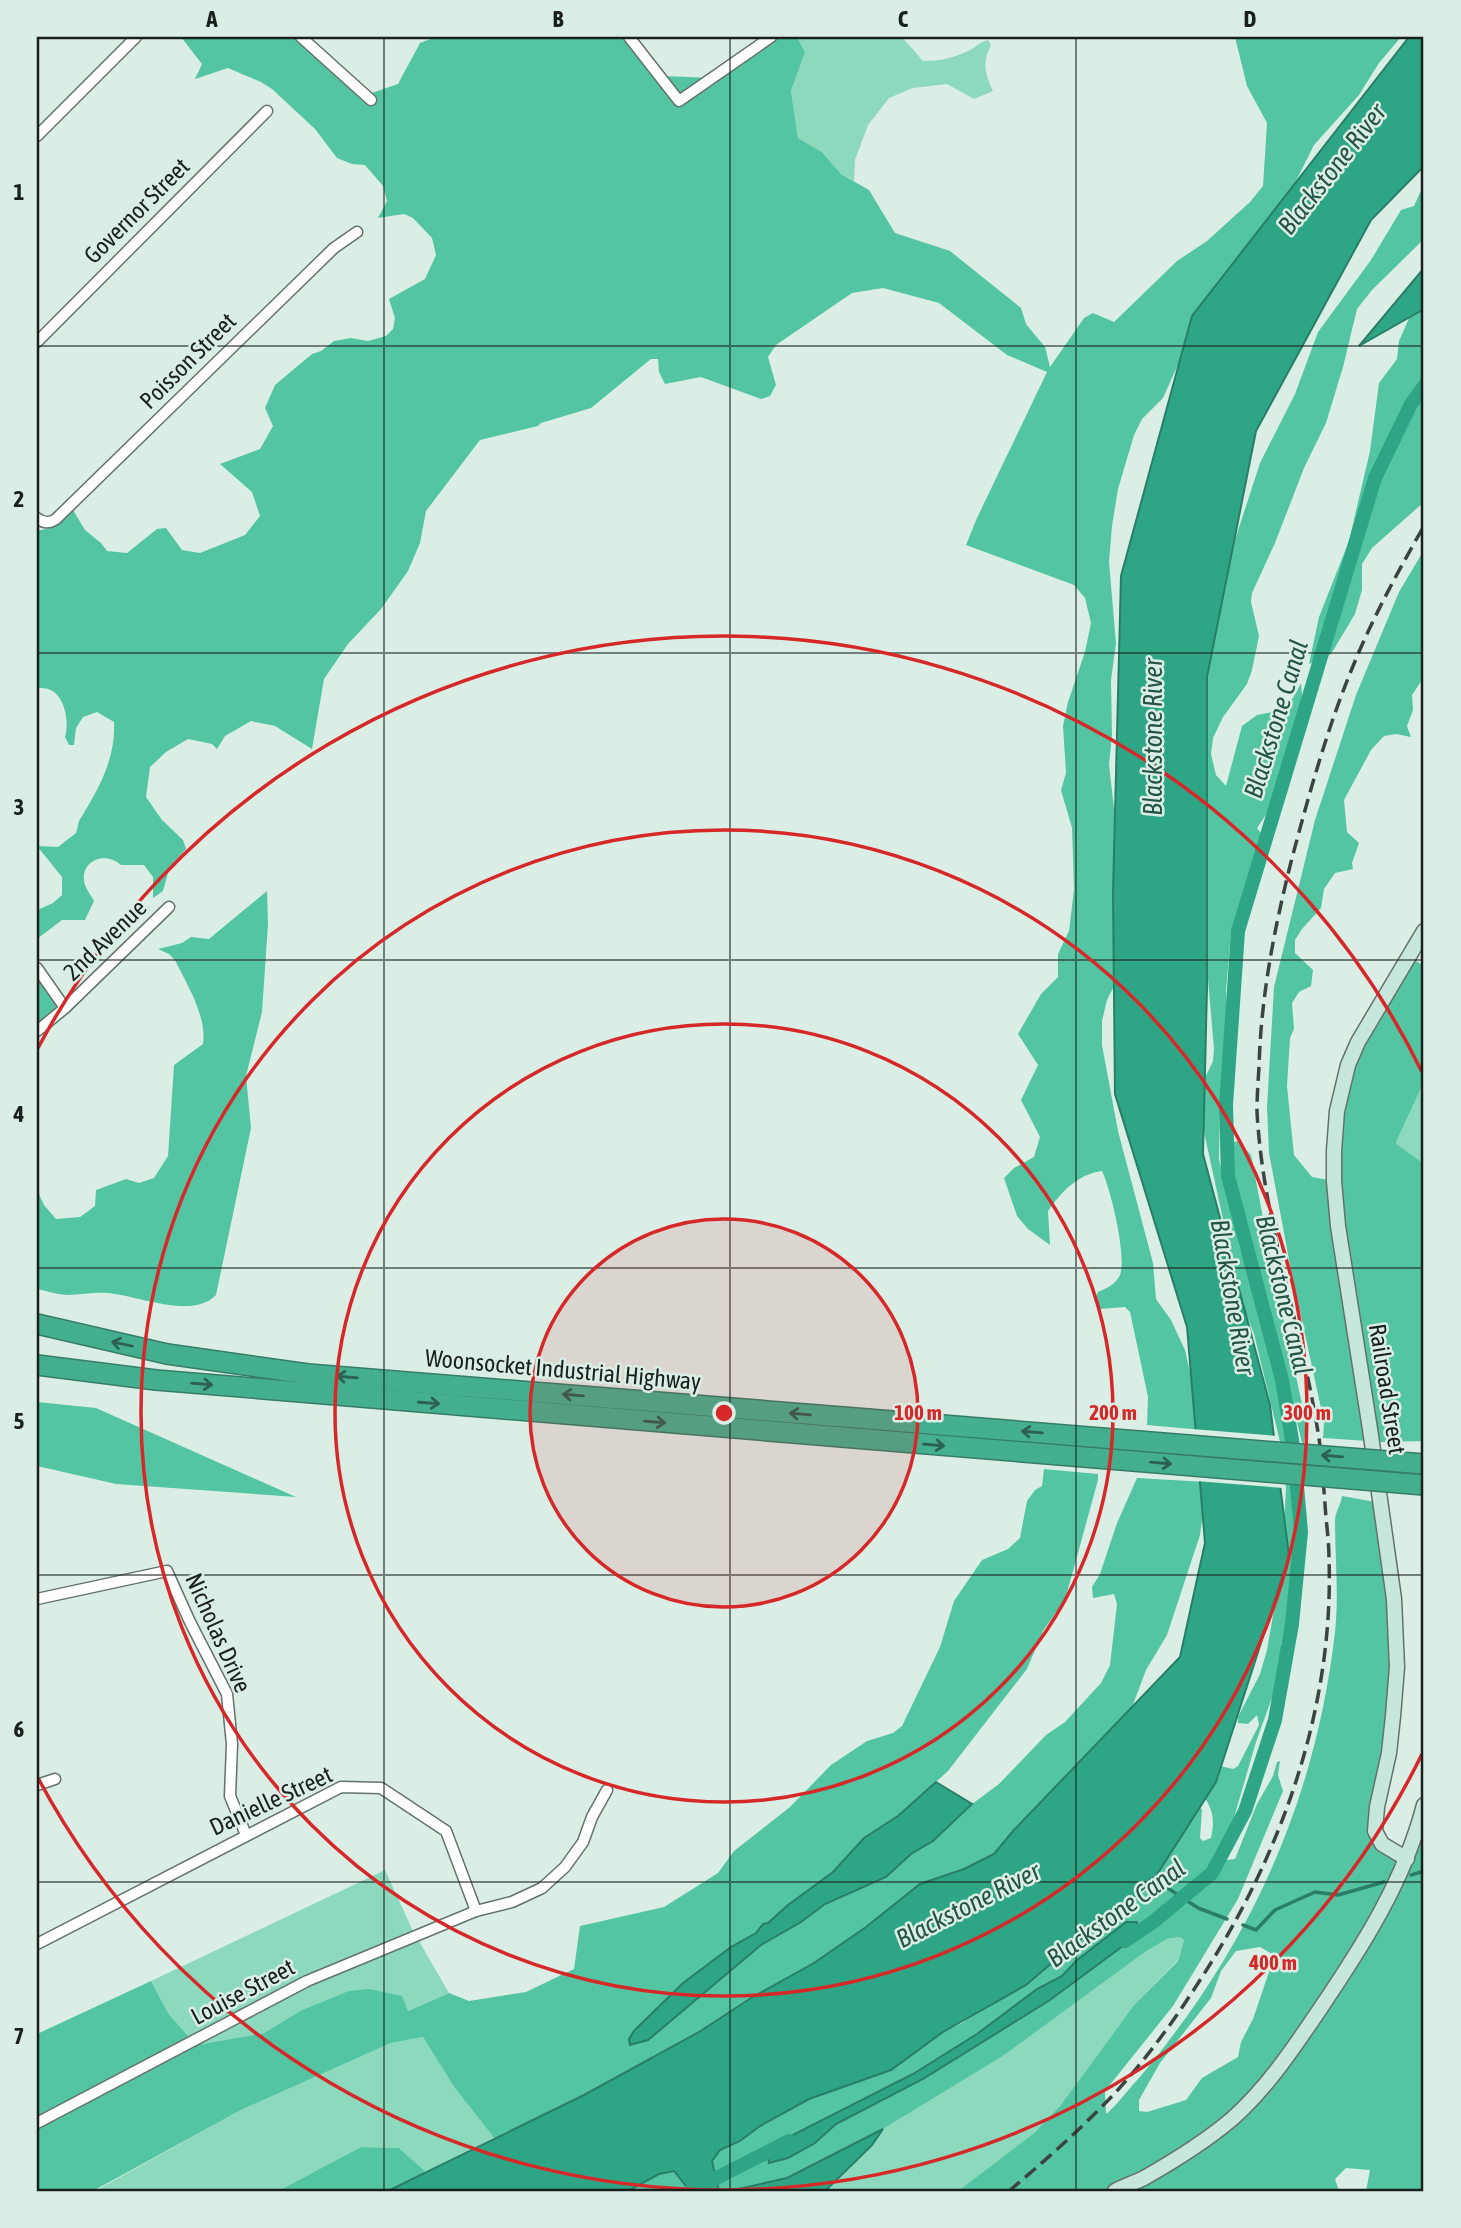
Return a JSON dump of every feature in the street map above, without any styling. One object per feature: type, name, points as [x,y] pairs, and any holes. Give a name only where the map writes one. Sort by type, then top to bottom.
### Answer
[{"type":"highway","name":"Woonsocket Industrial Highway","points":[[37,1324],[167,1354],[308,1374],[1424,1464]]},
{"type":"highway","name":"Woonsocket Industrial Highway","points":[[37,1365],[156,1380],[1424,1485]]},
{"type":"street","points":[[37,136],[136,37]]},
{"type":"street","points":[[301,37],[371,100]]},
{"type":"street","points":[[629,37],[680,101],[771,37]]},
{"type":"street","name":"Governor Street","points":[[37,342],[267,111]]},
{"type":"street","name":"Poisson Street","points":[[37,518],[41,522],[50,523],[334,248],[357,232]]},
{"type":"street","name":"2nd Avenue","points":[[37,1031],[65,1009],[169,907]]},
{"type":"street","name":"Railroad Street","points":[[1407,1859],[1382,1844],[1376,1831],[1377,1807],[1393,1716],[1397,1667],[1394,1599],[1338,1226],[1334,1151],[1337,1111],[1348,1065],[1424,931]]},
{"type":"street","points":[[37,968],[65,1009]]},
{"type":"street","name":"Nicholas Drive","points":[[37,1599],[167,1571],[228,1694],[232,1744],[230,1796],[246,1835]]},
{"type":"street","points":[[37,1785],[55,1779]]},
{"type":"street","name":"Danielle Street","points":[[37,1944],[341,1787],[381,1788],[446,1831],[476,1912]]},
{"type":"street","name":"Louise Street","points":[[37,2123],[307,1981],[542,1888],[565,1867],[583,1842],[607,1790]]},
{"type":"street","points":[[1115,2191],[1147,2176],[1209,2136],[1231,2119],[1273,2074],[1357,1953],[1382,1911],[1407,1859],[1424,1805]]},
{"type":"shaded area","points":[[181,37],[300,37],[363,96],[398,84],[420,43],[435,37],[631,37],[662,76],[714,78],[769,37],[797,37],[805,52],[791,91],[798,138],[822,152],[841,174],[869,190],[895,233],[950,251],[1021,308],[1026,324],[1045,347],[1050,367],[1084,318],[1093,313],[1114,322],[1177,261],[1207,241],[1250,202],[1263,186],[1267,123],[1247,86],[1235,37],[1401,37],[1379,63],[1359,95],[1314,145],[1294,185],[1186,335],[1181,358],[1163,398],[1142,419],[1134,435],[1118,489],[1112,526],[1109,562],[1116,643],[1111,680],[1112,735],[1109,765],[1118,843],[1121,972],[1107,1000],[1102,1021],[1102,1045],[1118,1131],[1153,1263],[1156,1299],[1171,1320],[1185,1350],[1203,1430],[1147,1425],[1148,1397],[1130,1312],[1125,1307],[1100,1309],[1094,1300],[1098,1292],[1116,1281],[1122,1266],[1117,1223],[1102,1171],[1085,1176],[1071,1185],[1048,1211],[1050,1245],[1028,1229],[1017,1216],[1004,1178],[1014,1168],[1034,1157],[1040,1137],[1021,1100],[1038,1065],[1018,1034],[1041,994],[1058,977],[1058,954],[1069,931],[1074,889],[1072,828],[1061,790],[1066,773],[1063,726],[1091,623],[1085,598],[1074,585],[966,545],[1047,372],[1007,355],[939,303],[883,288],[852,293],[776,345],[768,357],[776,385],[770,396],[761,399],[701,377],[665,384],[659,372],[658,359],[651,359],[591,408],[538,426],[480,440],[426,511],[420,543],[408,571],[381,609],[348,644],[324,679],[312,749],[275,726],[251,721],[225,736],[217,749],[212,744],[188,739],[166,752],[150,767],[146,797],[162,820],[183,840],[186,849],[170,866],[163,891],[153,898],[153,877],[144,865],[121,865],[108,858],[94,860],[85,870],[85,885],[94,901],[85,920],[62,920],[37,939],[37,910],[53,903],[62,895],[62,877],[37,846],[58,847],[76,833],[79,821],[99,786],[109,761],[114,722],[97,712],[83,717],[76,728],[74,745],[69,745],[65,737],[67,726],[61,701],[52,691],[37,688],[37,530],[52,526],[73,510],[85,530],[107,551],[127,553],[157,529],[166,528],[182,550],[200,553],[245,535],[260,516],[252,492],[220,464],[260,449],[273,426],[265,408],[275,385],[312,354],[334,341],[351,338],[368,341],[386,336],[393,329],[395,318],[389,299],[425,279],[436,255],[432,238],[413,218],[404,214],[378,218],[387,201],[383,186],[365,165],[352,164],[337,158],[315,129],[272,89],[228,68],[195,79],[202,64]]},
{"type":"shaded area","points":[[797,37],[902,37],[923,61],[957,56],[988,40],[991,45],[986,58],[986,68],[993,91],[974,99],[947,84],[913,88],[889,98],[868,125],[855,160],[854,181],[841,174],[822,152],[798,138],[791,91],[805,52]]},
{"type":"shaded area","points":[[1424,184],[1424,239],[1372,290],[1357,309],[1326,423],[1304,468],[1252,593],[1251,602],[1259,636],[1252,670],[1247,684],[1223,717],[1213,738],[1211,754],[1216,775],[1226,786],[1242,726],[1257,715],[1282,710],[1301,683],[1304,716],[1275,801],[1257,828],[1267,841],[1255,856],[1231,933],[1226,990],[1227,1032],[1220,1097],[1219,1159],[1240,1249],[1263,1318],[1292,1449],[1281,1446],[1254,1334],[1241,1302],[1199,1109],[1202,1084],[1213,1061],[1214,1049],[1203,921],[1187,789],[1215,585],[1235,540],[1260,463],[1295,394],[1318,332],[1371,260],[1401,210],[1414,206]]},
{"type":"shaded area","points":[[1424,297],[1424,502],[1372,548],[1362,564],[1362,590],[1355,614],[1331,654],[1309,664],[1319,617],[1349,541],[1370,451],[1379,383],[1397,359],[1399,341],[1414,307]]},
{"type":"shaded area","points":[[1424,550],[1424,677],[1412,695],[1413,710],[1407,726],[1411,737],[1396,734],[1384,736],[1371,750],[1344,800],[1347,832],[1359,843],[1352,863],[1353,869],[1335,873],[1324,889],[1321,908],[1295,940],[1295,953],[1313,970],[1311,986],[1299,992],[1292,1003],[1294,1029],[1290,1038],[1287,1086],[1294,1155],[1312,1177],[1335,1181],[1347,1097],[1362,1048],[1412,962],[1416,961],[1424,966],[1424,1081],[1396,1144],[1424,1164],[1424,1441],[1383,1442],[1323,1438],[1324,1422],[1269,1153],[1267,1107],[1274,987],[1315,820],[1356,695],[1399,592]]},
{"type":"shaded area","points":[[267,891],[268,924],[262,1012],[246,1076],[251,1128],[216,1295],[193,1306],[179,1306],[107,1293],[65,1295],[37,1289],[37,1190],[44,1205],[56,1219],[80,1217],[95,1206],[96,1190],[126,1179],[139,1183],[154,1178],[168,1156],[174,1065],[203,1044],[203,1033],[195,1001],[175,960],[158,949],[182,943],[191,937],[209,939]]},
{"type":"shaded area","points":[[37,961],[67,1000],[68,1006],[37,1037]]},
{"type":"shaded area","points":[[1424,1036],[1424,1177],[1368,1148]]},
{"type":"shaded area","points":[[1238,1141],[1251,1155],[1307,1427],[1303,1447],[1269,1309],[1236,1199],[1231,1143]]},
{"type":"shaded area","points":[[37,1402],[96,1408],[296,1497],[116,1484],[37,1466]]},
{"type":"shaded area","points":[[1044,1469],[1098,1474],[1098,1480],[1065,1600],[1043,1631],[1027,1669],[948,1771],[898,1816],[864,1838],[833,1872],[788,1905],[768,1924],[731,1947],[683,1983],[634,2031],[648,2040],[761,1945],[801,1922],[825,1904],[886,1877],[999,1784],[1046,1735],[1065,1722],[1101,1683],[1110,1665],[1117,1604],[1114,1594],[1093,1598],[1092,1587],[1100,1574],[1117,1523],[1137,1478],[1207,1482],[1200,1535],[1167,1635],[1146,1670],[1128,1718],[1013,1831],[994,1854],[964,1869],[920,1884],[866,1927],[814,1963],[751,1998],[699,2032],[584,2095],[495,2139],[454,2087],[423,2037],[391,2043],[241,2110],[93,2191],[37,2191],[37,2034],[151,1981],[168,2013],[196,2045],[264,2033],[300,2011],[349,1991],[369,1989],[402,1996],[408,2011],[449,1993],[469,2001],[526,1992],[574,1969],[580,1926],[664,1907],[718,1873],[734,1851],[790,1807],[831,1765],[867,1741],[893,1733],[902,1726],[940,1647],[954,1601],[982,1560],[1008,1549],[1020,1538],[1027,1501],[1035,1490],[1042,1486]]},
{"type":"shaded area","points":[[1284,1476],[1293,1476],[1298,1531],[1289,1615],[1281,1644],[1281,1673],[1256,1742],[1226,1845],[1226,1860],[1235,1859],[1257,1804],[1273,1776],[1277,1762],[1280,1761],[1278,1775],[1283,1791],[1238,1899],[1173,2006],[1105,2091],[1106,2114],[1147,2069],[1190,2012],[1245,1924],[1267,1878],[1303,1783],[1327,1684],[1336,1618],[1336,1515],[1342,1496],[1381,1503],[1401,1617],[1379,1819],[1383,1836],[1393,1852],[1414,1852],[1424,1830],[1424,2191],[1366,2191],[1370,2170],[1346,2168],[1335,2179],[1339,2191],[958,2191],[1034,2133],[1060,2106],[1134,2005],[1178,1961],[1184,1940],[1180,1937],[1167,1939],[1145,1952],[1003,2056],[883,2129],[787,2178],[719,2191],[712,2161],[720,2150],[740,2141],[760,2126],[809,2099],[891,2070],[1079,1941],[1145,1891],[1194,1800],[1202,1810],[1200,1838],[1203,1841],[1211,1838],[1212,1815],[1203,1794],[1220,1766],[1233,1769],[1238,1766],[1259,1725],[1257,1715],[1248,1724],[1238,1723],[1238,1717],[1260,1674],[1267,1650],[1282,1564],[1286,1488]],"holes":[[[1139,1934],[1050,2000],[923,2079],[836,2124],[815,2143],[788,2158],[777,2143],[913,2074],[977,2034],[1037,1989],[1062,1976],[1076,1961]],[[1260,1947],[1272,1954],[1272,1963],[1253,2019],[1241,2042],[1238,2057],[1202,2078],[1186,2100],[1147,2112],[1139,2111],[1139,2100],[1160,2063],[1211,1998],[1221,1971],[1236,1951]]]},
{"type":"shaded area","points":[[385,1870],[412,1929],[449,1993],[408,2011],[300,2011],[264,2033],[196,2045],[168,2013],[151,1981]]},
{"type":"shaded area","points":[[1180,1937],[1184,1940],[1178,1960],[1134,2005],[1060,2106],[1034,2133],[958,2191],[825,2191],[872,2145],[883,2129],[1003,2056],[1145,1952],[1167,1939]]},
{"type":"shaded area","points":[[423,2037],[454,2087],[495,2139],[426,2172],[399,2148],[361,2147],[278,2191],[95,2191],[241,2110],[391,2043]]},
{"type":"shaded area","points":[[361,2147],[399,2148],[426,2172],[388,2191],[278,2191]]},
{"type":"shaded area","points":[[674,2171],[690,2191],[628,2191],[659,2174]]},
{"type":"water","name":"Blackstone River","points":[[1409,37],[1424,37],[1424,166],[1371,220],[1256,431],[1207,677],[1207,987],[1203,1154],[1270,1405],[1289,1556],[1216,1782],[1154,1879],[1119,1911],[1026,1985],[943,2032],[891,2070],[809,2099],[760,2126],[740,2141],[720,2150],[712,2161],[719,2191],[690,2191],[674,2171],[659,2174],[628,2191],[388,2191],[584,2095],[699,2032],[751,1998],[814,1963],[866,1927],[920,1884],[964,1869],[994,1854],[1180,1657],[1205,1543],[1187,1327],[1115,1094],[1113,893],[1121,576],[1192,316]]},
{"type":"water","points":[[1424,268],[1424,309],[1359,346]]},
{"type":"water","points":[[936,1782],[972,1804],[933,1841],[911,1854],[886,1877],[825,1904],[801,1922],[761,1945],[648,2040],[630,2045],[629,2039],[634,2031],[683,1983],[731,1947],[756,1933],[763,1924],[768,1923],[833,1872],[864,1838],[898,1816]]},
{"type":"water","points":[[1126,1922],[1137,1922],[1139,1934],[1050,2000],[923,2079],[836,2124],[815,2143],[788,2158],[769,2163],[768,2154],[777,2143],[913,2074],[977,2034],[1037,1989],[1062,1976],[1076,1961]]},
{"type":"water","points":[[883,2129],[872,2145],[825,2191],[729,2191],[787,2178]]},
{"type":"pier","points":[[1192,1429],[1277,1436],[1284,1488],[1196,1481]]},
{"type":"waterway","name":"Blackstone Canal","points":[[1125,1941],[1153,1922],[1212,1873],[1245,1811],[1275,1720],[1292,1624],[1301,1532],[1294,1452],[1282,1380],[1228,1176],[1226,1105],[1238,931],[1375,478],[1411,404],[1424,386]]},
{"type":"waterway","points":[[1411,1875],[1424,1871]]},
{"type":"waterway","points":[[1149,1881],[1154,1879],[1198,1908],[1227,1919]]},
{"type":"waterway","points":[[1243,1925],[1256,1930],[1275,1910],[1315,1892],[1338,1895],[1384,1882]]},
{"type":"waterway","name":"Blackstone Canal","points":[[691,2191],[789,2141]]},
{"type":"railway","points":[[1009,2191],[1064,2144],[1115,2093],[1150,2051],[1192,1992],[1231,1930],[1279,1829],[1312,1724],[1323,1669],[1328,1614],[1329,1545],[1318,1432],[1274,1233],[1261,1153],[1257,1106],[1262,1015],[1269,963],[1285,887],[1326,741],[1367,634],[1424,526]]}]
